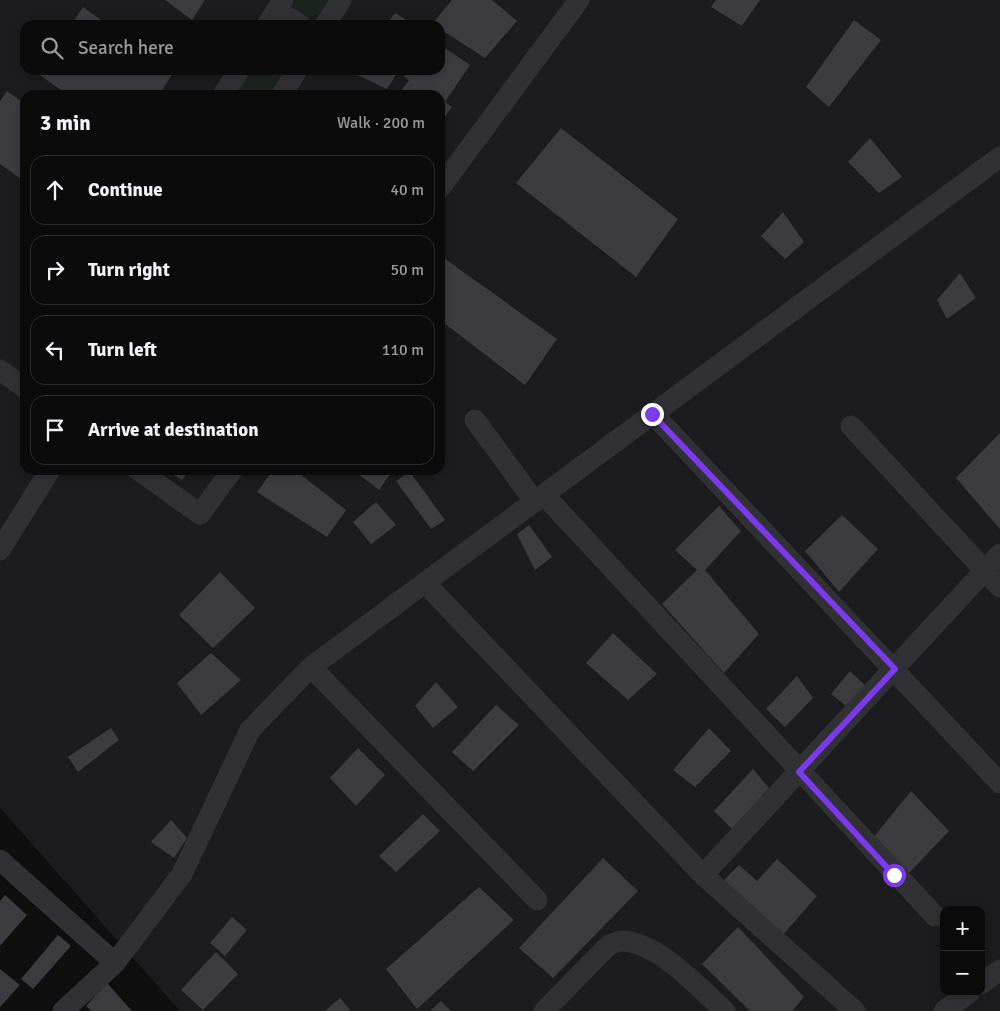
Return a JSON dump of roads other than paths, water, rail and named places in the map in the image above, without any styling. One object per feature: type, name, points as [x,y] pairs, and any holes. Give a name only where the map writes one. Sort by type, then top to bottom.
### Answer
[{"type":"street","points":[[328,20],[341,0]]},
{"type":"street","points":[[445,181],[579,0]]},
{"type":"street","points":[[275,12],[290,20]]},
{"type":"street","points":[[226,90],[236,75]]},
{"type":"street","points":[[285,90],[294,75]]},
{"type":"street","points":[[63,1011],[114,963],[182,874],[250,730],[311,667],[426,584],[652,414],[1000,157]]},
{"type":"street","points":[[0,370],[20,384]]},
{"type":"street","points":[[652,414],[895,669],[1000,783]]},
{"type":"street","points":[[475,420],[540,499],[935,916]]},
{"type":"street","points":[[851,426],[984,572],[1000,587]]},
{"type":"street","points":[[0,550],[47,475]]},
{"type":"street","points":[[145,475],[200,514],[228,475]]},
{"type":"street","points":[[703,875],[1000,554]]},
{"type":"street","points":[[426,584],[703,875],[855,1011]]},
{"type":"street","points":[[311,667],[537,900]]},
{"type":"street","points":[[0,860],[114,963]]},
{"type":"street","points":[[544,1011],[608,946],[621,941],[640,944],[674,965],[724,1011]]},
{"type":"street","points":[[985,981],[1000,970]]},
{"type":"street","points":[[944,1011],[965,996]]}]
